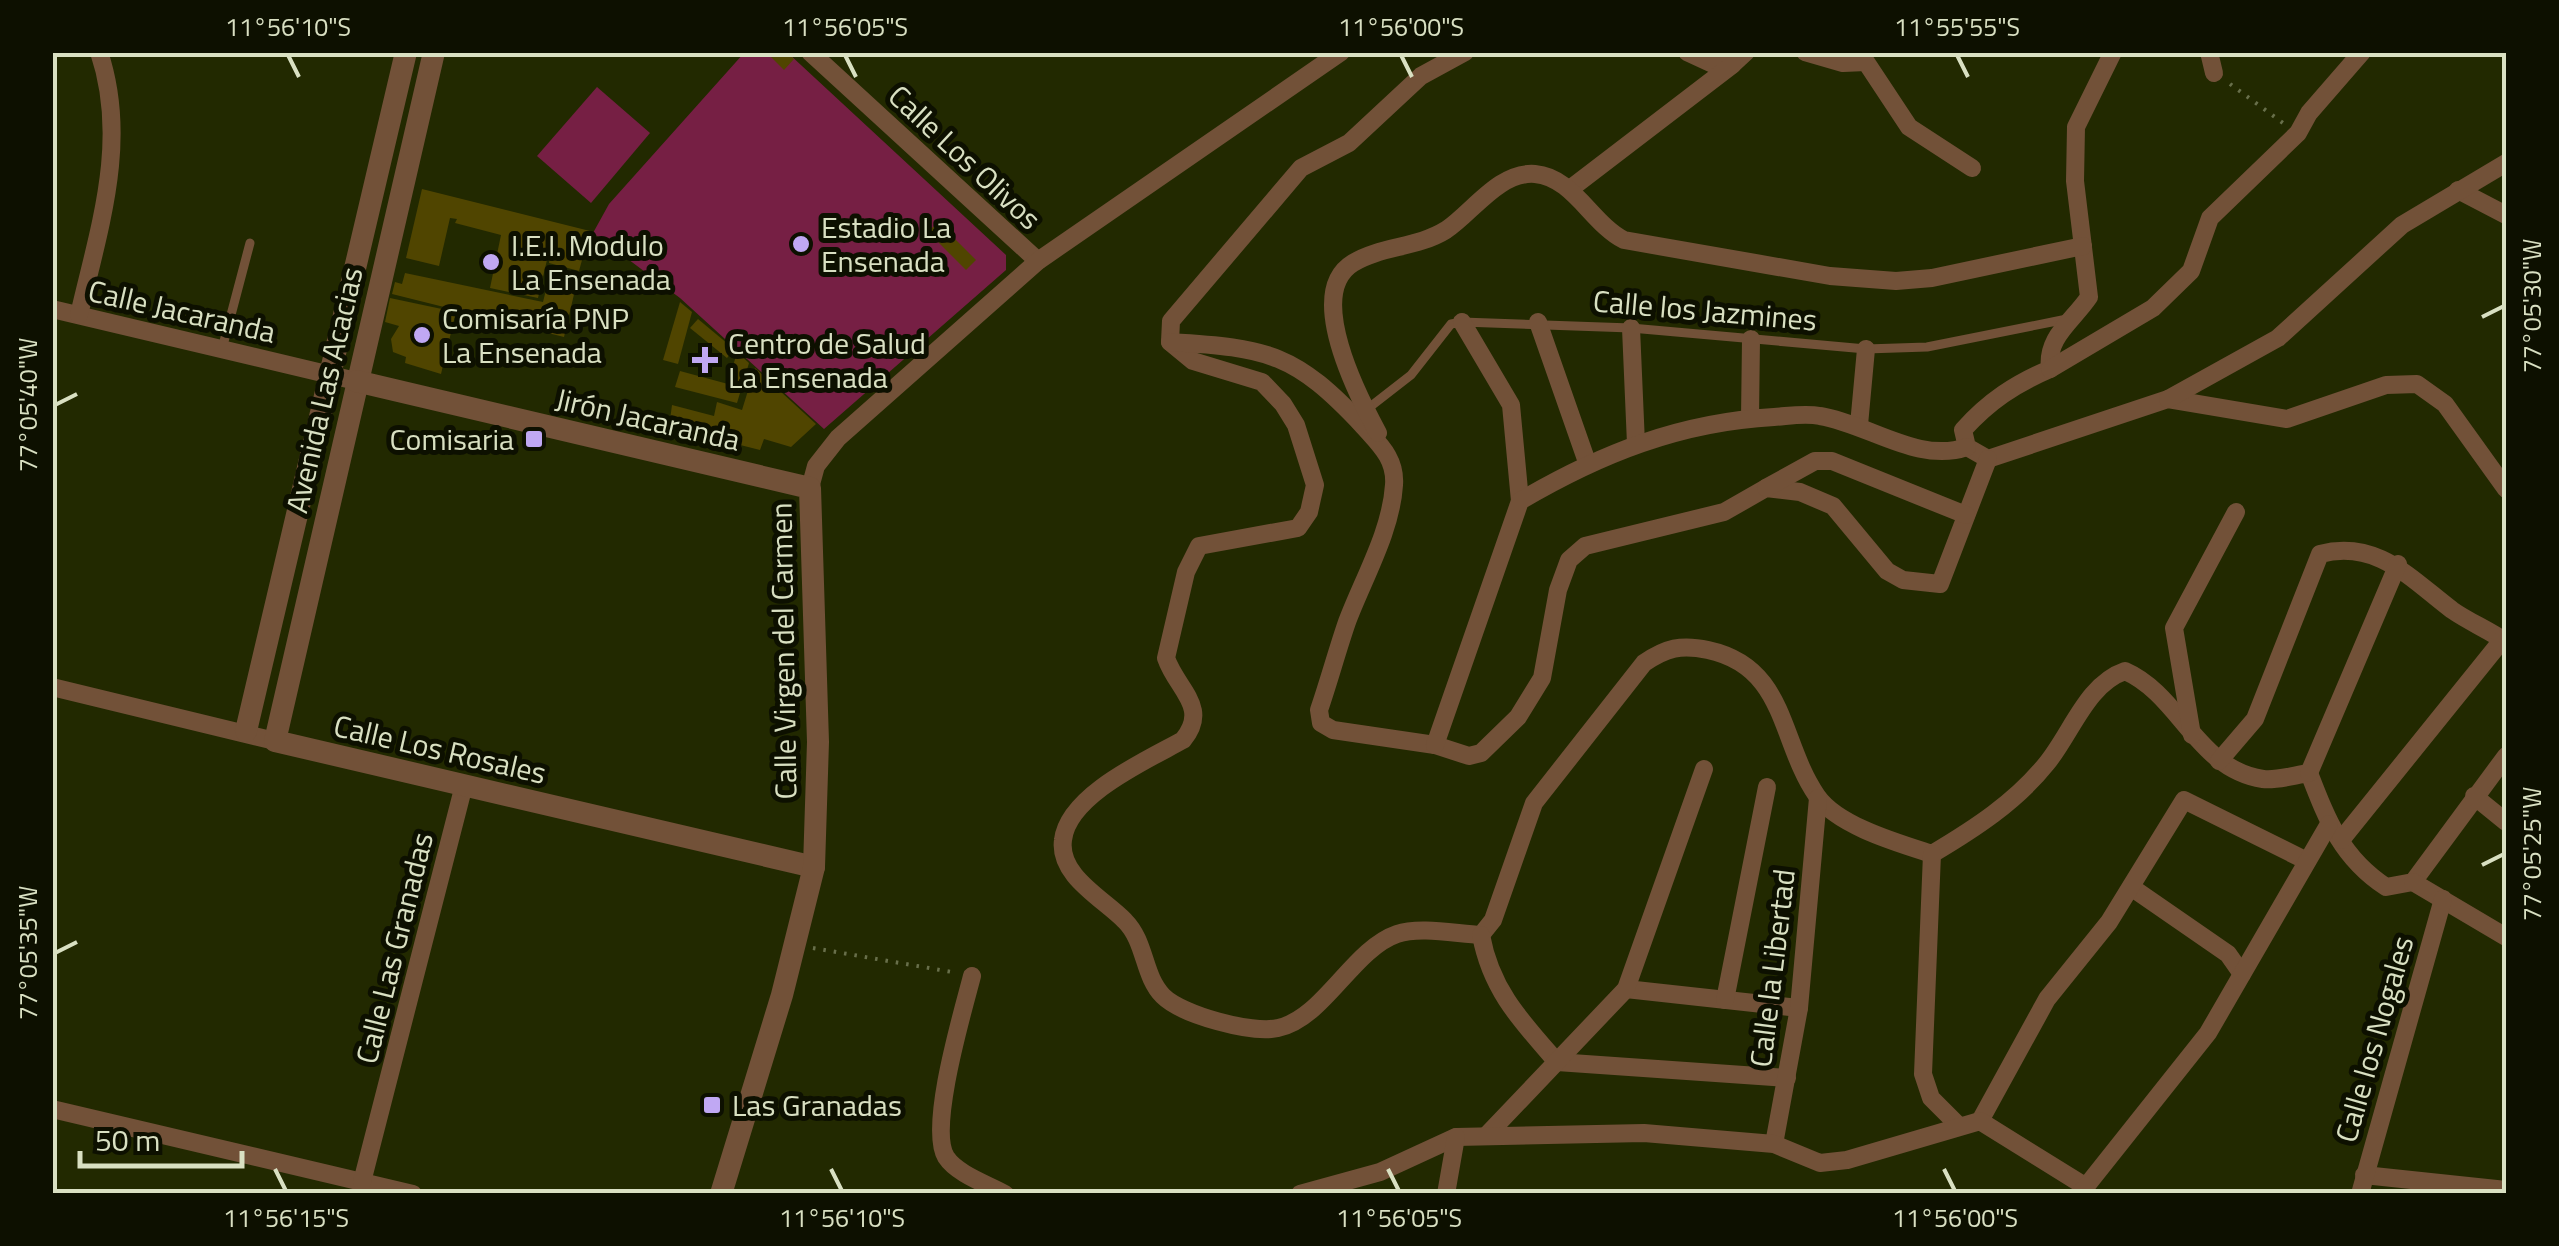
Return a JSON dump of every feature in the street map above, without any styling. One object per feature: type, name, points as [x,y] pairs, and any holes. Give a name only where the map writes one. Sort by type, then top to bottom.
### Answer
[{"type":"street","points":[[78,315],[112,178],[112,117],[99,52]]},
{"type":"street","name":"Avenida Las Acacias","points":[[246,731],[406,52]]},
{"type":"street","name":"Avenida Las Acacias","points":[[275,741],[434,52]]},
{"type":"street","name":"Calle Los Olivos","points":[[810,52],[1038,262]]},
{"type":"street","name":"Calle Virgen del Carmen","points":[[721,1194],[814,866],[818,742],[810,488],[816,466],[838,438],[1038,262],[1340,52]]},
{"type":"street","points":[[1170,342],[1171,321],[1278,190],[1301,168],[1368,130],[1421,76],[1465,52]]},
{"type":"street","points":[[1687,52],[1713,64],[1739,59]]},
{"type":"street","points":[[1804,52],[1844,63],[1866,62],[1909,127],[1972,168]]},
{"type":"street","points":[[2050,369],[2048,351],[2089,297],[2075,181],[2076,126],[2113,52]]},
{"type":"street","points":[[2210,52],[2214,73]]},
{"type":"street","points":[[1966,447],[1963,430],[1984,406],[2018,382],[2050,369],[2154,308],[2190,271],[2210,218],[2298,133],[2309,113],[2362,52]]},
{"type":"street","points":[[1570,189],[1739,59]]},
{"type":"street","points":[[1520,501],[1587,462],[1713,422],[1816,415],[1859,425],[1933,454],[1966,447],[1988,459],[2168,399],[2294,327],[2375,246],[2506,163]]},
{"type":"street","points":[[1966,515],[1832,460],[1815,460],[1724,512],[1585,546],[1569,560],[1558,590],[1542,678],[1518,717],[1480,753],[1469,756],[1435,745],[1332,730],[1321,724],[1320,710],[1346,626],[1388,519],[1395,483],[1390,455],[1338,348],[1335,302],[1348,266],[1446,230],[1491,191],[1522,175],[1538,174],[1570,189],[1602,229],[1624,240],[1830,276],[1896,281],[1932,278],[2083,246]]},
{"type":"street","points":[[2458,190],[2506,216]]},
{"type":"street","name":"Calle Jacaranda","points":[[52,309],[356,381]]},
{"type":"street","points":[[1435,745],[1520,501],[1511,405],[1462,322]]},
{"type":"street","points":[[1538,322],[1587,462]]},
{"type":"street","points":[[1632,328],[1636,444]]},
{"type":"street","points":[[1750,418],[1751,339]]},
{"type":"street","points":[[1170,342],[1258,350],[1290,362],[1330,391],[1390,455]]},
{"type":"street","points":[[1170,342],[1193,361],[1262,382],[1296,425],[1314,486],[1312,498],[1298,528],[1199,546],[1186,572],[1166,658],[1194,707],[1192,729],[1183,740],[1088,798],[1071,817],[1062,840],[1066,862],[1136,934],[1162,996],[1211,1021],[1277,1029],[1307,1010],[1370,951],[1400,933],[1481,934]]},
{"type":"street","points":[[1859,425],[1866,349]]},
{"type":"street","name":"Jirón Jacaranda","points":[[356,381],[810,488]]},
{"type":"street","points":[[2168,399],[2287,419],[2386,385],[2417,384],[2445,404],[2506,489]]},
{"type":"street","points":[[1766,488],[1800,492],[1834,506],[1887,571],[1902,580],[1940,584],[1988,459]]},
{"type":"street","points":[[2192,736],[2174,628],[2236,512]]},
{"type":"street","points":[[2219,761],[2255,719],[2320,554],[2339,549],[2398,564],[2455,612],[2505,641],[2341,840]]},
{"type":"street","points":[[2398,564],[2309,774],[2329,824],[2355,867],[2386,888],[2412,882],[2506,756]]},
{"type":"street","points":[[1481,934],[1493,920],[1534,803],[1644,663],[1665,648],[1689,646],[1742,660],[1763,680],[1818,798],[1869,832],[1932,854],[1986,822],[2046,765],[2105,678],[2125,671],[2146,680],[2192,736],[2219,761],[2263,779],[2309,774]]},
{"type":"street","name":"Calle Los Rosales","points":[[52,687],[814,866]]},
{"type":"street","points":[[1486,1136],[1626,988],[1704,769]]},
{"type":"street","name":"Calle Las Granadas","points":[[362,1182],[464,785]]},
{"type":"street","points":[[1725,1000],[1767,787]]},
{"type":"street","points":[[2474,796],[2506,822]]},
{"type":"street","name":"Calle la Libertad","points":[[1774,1144],[1798,1008],[1818,798]]},
{"type":"street","points":[[1980,1121],[2047,999],[2110,922],[2184,800],[2307,861]]},
{"type":"street","points":[[1300,1194],[1380,1172],[1456,1137],[1644,1134],[1774,1144],[1820,1163],[1847,1160],[1980,1121],[2082,1189],[2208,1033],[2329,824]]},
{"type":"street","points":[[1932,854],[1923,1074],[1932,1098],[1959,1126]]},
{"type":"street","points":[[2412,882],[2506,937]]},
{"type":"street","points":[[2131,887],[2228,954],[2242,974]]},
{"type":"street","name":"Calle los Nogales","points":[[2362,1184],[2443,900]]},
{"type":"street","points":[[1481,934],[1486,964],[1504,1002],[1557,1062],[1787,1078]]},
{"type":"street","points":[[972,976],[946,1079],[941,1143],[946,1158],[956,1167],[1004,1194]]},
{"type":"street","points":[[1626,988],[1798,1008]]},
{"type":"street","points":[[52,1110],[413,1194]]},
{"type":"street","points":[[1446,1194],[1456,1137]]},
{"type":"street","points":[[2362,1184],[2506,1190]]},
{"type":"lane","points":[[222,349],[250,242]]},
{"type":"lane","name":"Calle los Jazmines","points":[[1462,322],[1632,328],[1866,349],[1927,348],[2075,318]]},
{"type":"lane","points":[[1366,410],[1411,374],[1451,324],[1462,322]]},
{"type":"path","points":[[2214,73],[2298,133]]},
{"type":"path","points":[[794,945],[972,976]]},
{"type":"shaded area","name":"Estadio La Ensenada","points":[[744,53],[788,53],[1006,255],[1006,270],[824,429],[680,298],[593,233],[609,204]]},
{"type":"shaded area","points":[[597,87],[650,133],[591,203],[537,156]]},
{"type":"building","points":[[766,52],[787,52],[794,59],[784,70]]},
{"type":"building","points":[[422,189],[590,231],[579,271],[549,263],[551,243],[538,298],[490,288],[501,235],[455,223],[457,219],[450,218],[439,266],[406,258]]},
{"type":"building","points":[[938,222],[976,260],[966,270],[928,232]]},
{"type":"building","points":[[552,266],[579,273],[564,337],[392,294],[395,282],[402,284],[405,273],[543,302]]},
{"type":"building","name":"Comisaría PNP La Ensenada","points":[[390,298],[456,312],[441,374],[405,363],[406,357],[393,352],[391,339],[399,326],[385,322]]},
{"type":"building","points":[[680,302],[692,312],[678,364],[663,360]]},
{"type":"building","points":[[698,319],[734,349],[727,358],[690,328]]},
{"type":"building","points":[[737,352],[749,363],[737,403],[675,387],[680,371],[728,384]]},
{"type":"building","points":[[755,368],[816,424],[791,447],[764,439],[760,450],[669,427],[672,405],[714,416],[717,402],[742,410]]},
{"type":"place","name":"Estadio La Ensenada","points":[[801,244]]},
{"type":"place","name":"I.E.I. Modulo La Ensenada","points":[[491,262]]},
{"type":"place","name":"Comisaría PNP La Ensenada","points":[[422,335]]},
{"type":"place","name":"Centro de Salud La Ensenada","points":[[705,360]]},
{"type":"place","name":"Comisaria","points":[[534,439]]},
{"type":"place","name":"Las Granadas","points":[[712,1105]]}]
